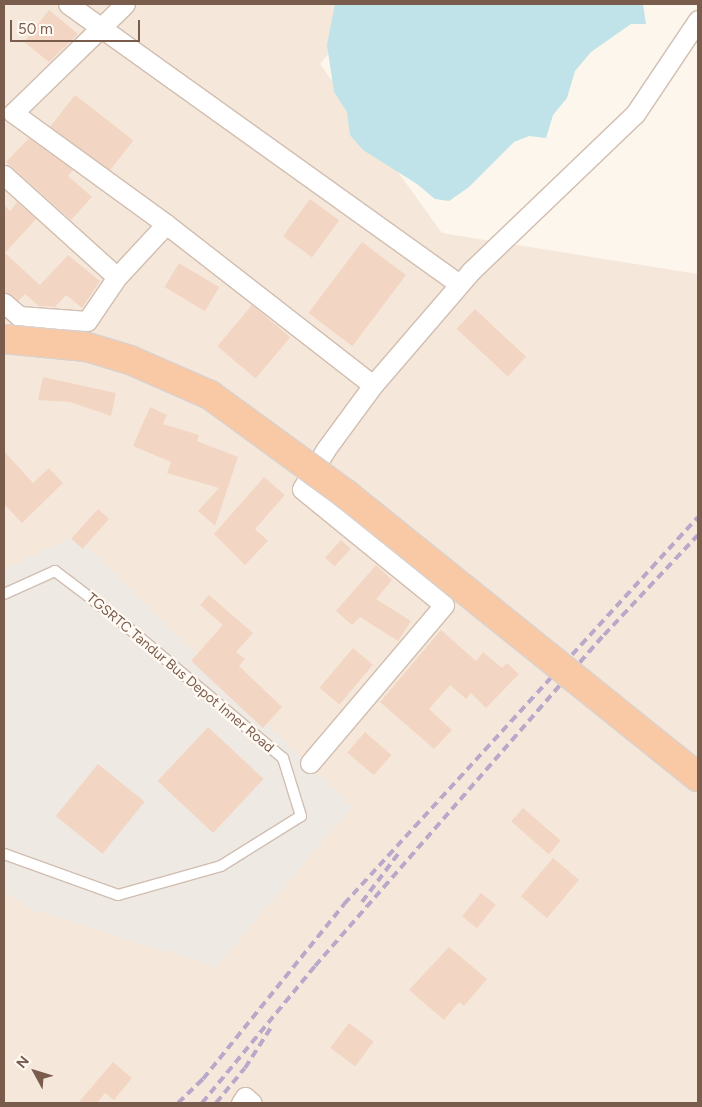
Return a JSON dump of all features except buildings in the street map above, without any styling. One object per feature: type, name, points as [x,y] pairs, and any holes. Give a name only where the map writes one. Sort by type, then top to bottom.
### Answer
[{"type":"highway","points":[[4,339],[87,347],[130,360],[210,396],[347,495],[698,776]]},
{"type":"street","points":[[68,4],[459,284]]},
{"type":"street","points":[[125,4],[13,113],[166,224],[373,385]]},
{"type":"street","points":[[310,763],[444,605],[302,489],[326,449],[373,385],[459,284],[635,114],[698,20]]},
{"type":"street","points":[[4,175],[117,277]]},
{"type":"street","points":[[4,303],[19,316],[87,320],[117,277],[166,224]]},
{"type":"street","points":[[241,1103],[245,1097],[252,1103]]},
{"type":"lane","name":"TGSRTC Tandur Bus Depot Inner Road","points":[[4,594],[55,572],[113,615],[282,758],[301,816],[221,866],[118,895],[4,854]]},
{"type":"shaded area","points":[[4,4],[369,4],[320,64],[442,233],[698,274],[698,1103],[4,1103]]},
{"type":"shaded area","points":[[76,535],[352,807],[216,967],[27,908],[4,891],[4,569]]},
{"type":"water","points":[[335,4],[643,4],[646,24],[631,24],[591,52],[575,71],[567,98],[553,115],[546,138],[529,136],[514,142],[469,187],[449,201],[435,199],[417,184],[363,150],[350,135],[347,112],[334,92],[327,45]]},
{"type":"railway","points":[[178,1103],[203,1079],[344,904],[698,517]]},
{"type":"railway","points":[[202,1103],[315,966],[604,635],[698,535]]},
{"type":"railway","points":[[362,902],[398,854]]},
{"type":"railway","points":[[216,1103],[245,1068],[272,1026]]}]
